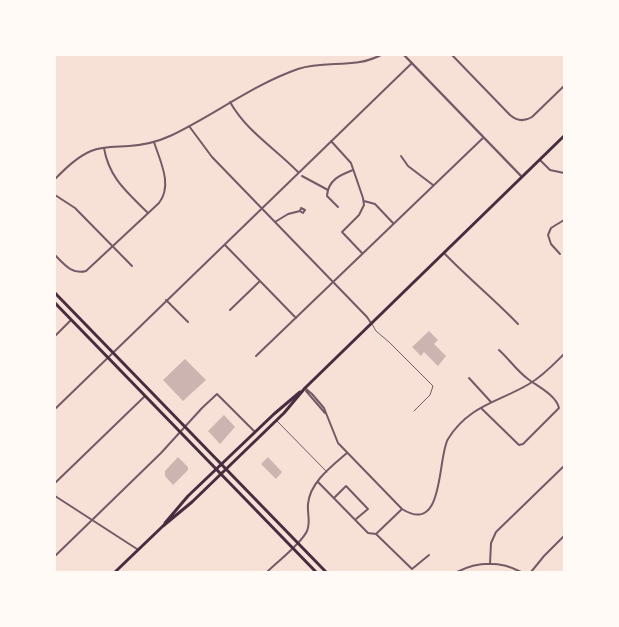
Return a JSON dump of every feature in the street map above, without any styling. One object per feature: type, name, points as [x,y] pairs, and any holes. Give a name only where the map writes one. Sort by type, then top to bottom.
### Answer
[{"type":"main road","points":[[163,526],[175,510],[221,464],[304,388],[564,136]]},
{"type":"main road","points":[[55,293],[326,572]]},
{"type":"main road","points":[[55,303],[316,572]]},
{"type":"main road","points":[[114,572],[163,526],[188,506],[276,420],[304,388]]},
{"type":"street","points":[[55,179],[84,154],[104,148],[137,145],[170,136],[230,102],[298,69],[319,65],[361,62],[380,55]]},
{"type":"street","points":[[404,55],[522,177]]},
{"type":"street","points":[[452,55],[512,117],[522,121],[529,119],[564,86]]},
{"type":"street","points":[[55,409],[412,63]]},
{"type":"street","points":[[230,102],[246,124],[298,173]]},
{"type":"street","points":[[189,126],[206,150],[371,323]]},
{"type":"street","points":[[256,356],[483,138]]},
{"type":"street","points":[[55,255],[72,271],[83,272],[90,268],[162,199],[166,185],[154,141]]},
{"type":"street","points":[[331,141],[348,159],[364,201],[362,211],[342,232],[362,254]]},
{"type":"street","points":[[104,148],[107,163],[113,176],[148,213]]},
{"type":"street","points":[[401,156],[408,166],[433,185]]},
{"type":"street","points":[[540,160],[550,170],[564,173]]},
{"type":"street","points":[[338,207],[327,196],[328,190],[336,178],[353,170]]},
{"type":"street","points":[[302,176],[328,190]]},
{"type":"street","points":[[55,195],[75,208],[132,266]]},
{"type":"street","points":[[364,201],[375,204],[394,224]]},
{"type":"street","points":[[275,222],[288,214],[300,211]]},
{"type":"street","points":[[560,254],[551,244],[548,235],[551,228],[564,220]]},
{"type":"street","points":[[225,245],[296,318]]},
{"type":"street","points":[[444,253],[473,283],[518,324]]},
{"type":"street","points":[[230,310],[260,281]]},
{"type":"street","points":[[166,300],[188,322]]},
{"type":"street","points":[[55,336],[72,320]]},
{"type":"street","points":[[481,407],[519,445],[523,444],[558,408],[558,405],[539,385],[528,379],[500,350]]},
{"type":"street","points":[[304,388],[327,415],[336,440],[403,510],[411,514],[419,514],[428,510],[433,505],[437,495],[442,455],[454,431],[481,407],[533,382],[564,354]]},
{"type":"street","points":[[469,378],[491,402]]},
{"type":"street","points":[[55,556],[218,394],[255,432]]},
{"type":"street","points":[[55,483],[146,396]]},
{"type":"street","points":[[267,572],[305,534],[309,526],[308,503],[318,482],[347,452]]},
{"type":"street","points":[[490,564],[491,543],[496,532],[564,466]]},
{"type":"street","points":[[318,482],[368,533],[376,534],[412,569],[429,555]]},
{"type":"street","points":[[334,498],[346,486],[368,509],[356,520]]},
{"type":"street","points":[[55,496],[138,550]]},
{"type":"street","points":[[376,534],[403,510]]},
{"type":"street","points":[[531,572],[564,536]]},
{"type":"street","points":[[457,572],[472,566],[490,564],[507,566],[521,572]]},
{"type":"lane","points":[[371,323],[376,331],[433,386],[430,396],[414,412]]},
{"type":"lane","points":[[276,420],[327,472]]},
{"type":"building","points":[[429,331],[438,340],[434,344],[446,356],[438,366],[424,352],[421,356],[412,347]]},
{"type":"building","points":[[185,359],[206,380],[183,401],[163,380]]},
{"type":"building","points":[[224,415],[235,427],[220,444],[208,431]]},
{"type":"building","points":[[178,457],[188,467],[188,470],[173,485],[165,476],[165,471]]},
{"type":"building","points":[[268,457],[282,472],[276,479],[261,464]]}]
